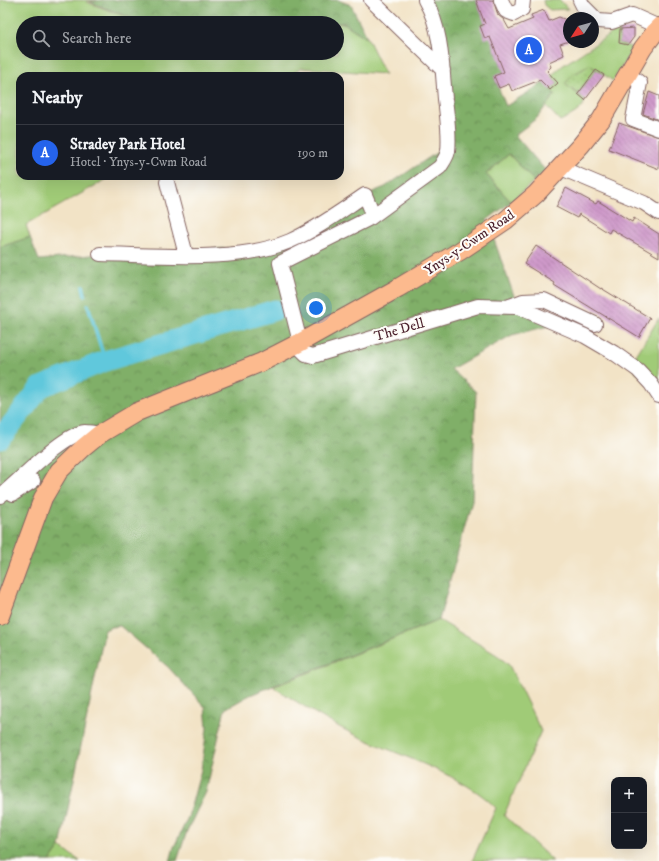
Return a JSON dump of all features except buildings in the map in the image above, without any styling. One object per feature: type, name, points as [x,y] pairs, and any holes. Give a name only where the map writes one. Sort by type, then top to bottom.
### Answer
[{"type":"main road","name":"Ynys-y-Cwm Road","points":[[0,616],[43,498],[59,471],[100,434],[137,412],[262,362],[301,342],[398,288],[506,220],[536,194],[561,168],[601,120],[627,73],[659,27]]},
{"type":"street","points":[[370,0],[443,70]]},
{"type":"street","points":[[301,342],[280,263],[370,218],[440,167],[446,158],[448,152],[448,136],[443,70],[438,31],[433,14],[425,0]]},
{"type":"street","points":[[500,0],[506,11],[514,14],[522,9],[523,0]]},
{"type":"street","points":[[580,0],[583,6],[598,21],[612,22],[632,15],[659,27]]},
{"type":"street","points":[[627,73],[640,84],[633,119],[659,129]]},
{"type":"street","points":[[561,168],[644,203],[659,213]]},
{"type":"street","points":[[167,182],[186,255]]},
{"type":"street","points":[[100,254],[186,255],[240,253],[261,250],[290,241],[312,230],[365,195],[371,209],[370,218]]},
{"type":"street","name":"The Dell","points":[[301,342],[302,350],[306,354],[313,356],[478,306],[512,307],[523,301],[544,300],[595,324]]},
{"type":"street","points":[[512,307],[585,336],[614,353],[638,370],[651,384],[659,396]]},
{"type":"street","points":[[0,496],[37,463],[70,438],[84,432],[100,434]]},
{"type":"street","points":[[0,500],[36,480],[59,471]]},
{"type":"green space","points":[[0,0],[97,0],[86,2],[125,16],[16,16],[16,60],[344,60],[344,23],[368,39],[385,74],[302,68],[295,72],[16,72],[16,180],[105,180],[26,225],[30,237],[0,248]]},
{"type":"green space","points":[[102,0],[338,0],[351,5],[368,39],[344,23],[344,16],[126,16],[90,2]]},
{"type":"green space","points":[[426,0],[476,0],[504,72],[494,77],[506,106],[543,83],[555,94],[537,118],[515,135],[546,171],[534,181],[509,154],[486,174],[511,202],[487,220],[518,307],[557,324],[512,335],[451,369],[476,392],[472,501],[439,620],[250,695],[225,709],[206,792],[187,831],[177,861],[170,861],[174,847],[188,817],[201,770],[207,728],[205,707],[168,667],[120,626],[111,627],[105,630],[60,847],[50,861],[0,861],[0,616],[69,450],[0,591],[0,247],[30,237],[39,260],[101,254],[273,246],[365,195],[385,187],[451,143]]},
{"type":"green space","points":[[543,0],[560,0],[568,9],[550,10],[544,5]]},
{"type":"green space","points":[[620,29],[619,43],[633,48],[613,81],[590,65],[565,84],[585,100],[584,104],[579,110],[560,121],[546,106],[550,90],[558,83],[551,76],[562,66],[589,48],[599,48],[599,42]]},
{"type":"green space","points":[[590,65],[596,70],[578,94],[565,84],[572,75]]},
{"type":"green space","points":[[509,154],[534,181],[511,202],[486,174]]},
{"type":"green space","points":[[659,318],[659,396],[630,365]]},
{"type":"green space","points":[[439,620],[497,655],[509,665],[541,731],[504,815],[553,861],[472,861],[496,808],[468,786],[450,776],[338,726],[273,687]]},
{"type":"green space","points":[[60,847],[80,861],[50,861]]},
{"type":"waterway","points":[[83,286],[85,295]]},
{"type":"waterway","points":[[88,305],[105,361]]},
{"type":"waterway","points":[[0,439],[41,387],[105,361],[275,310]]},
{"type":"place","name":"Stradey Park Hotel","points":[[529,50]]}]
